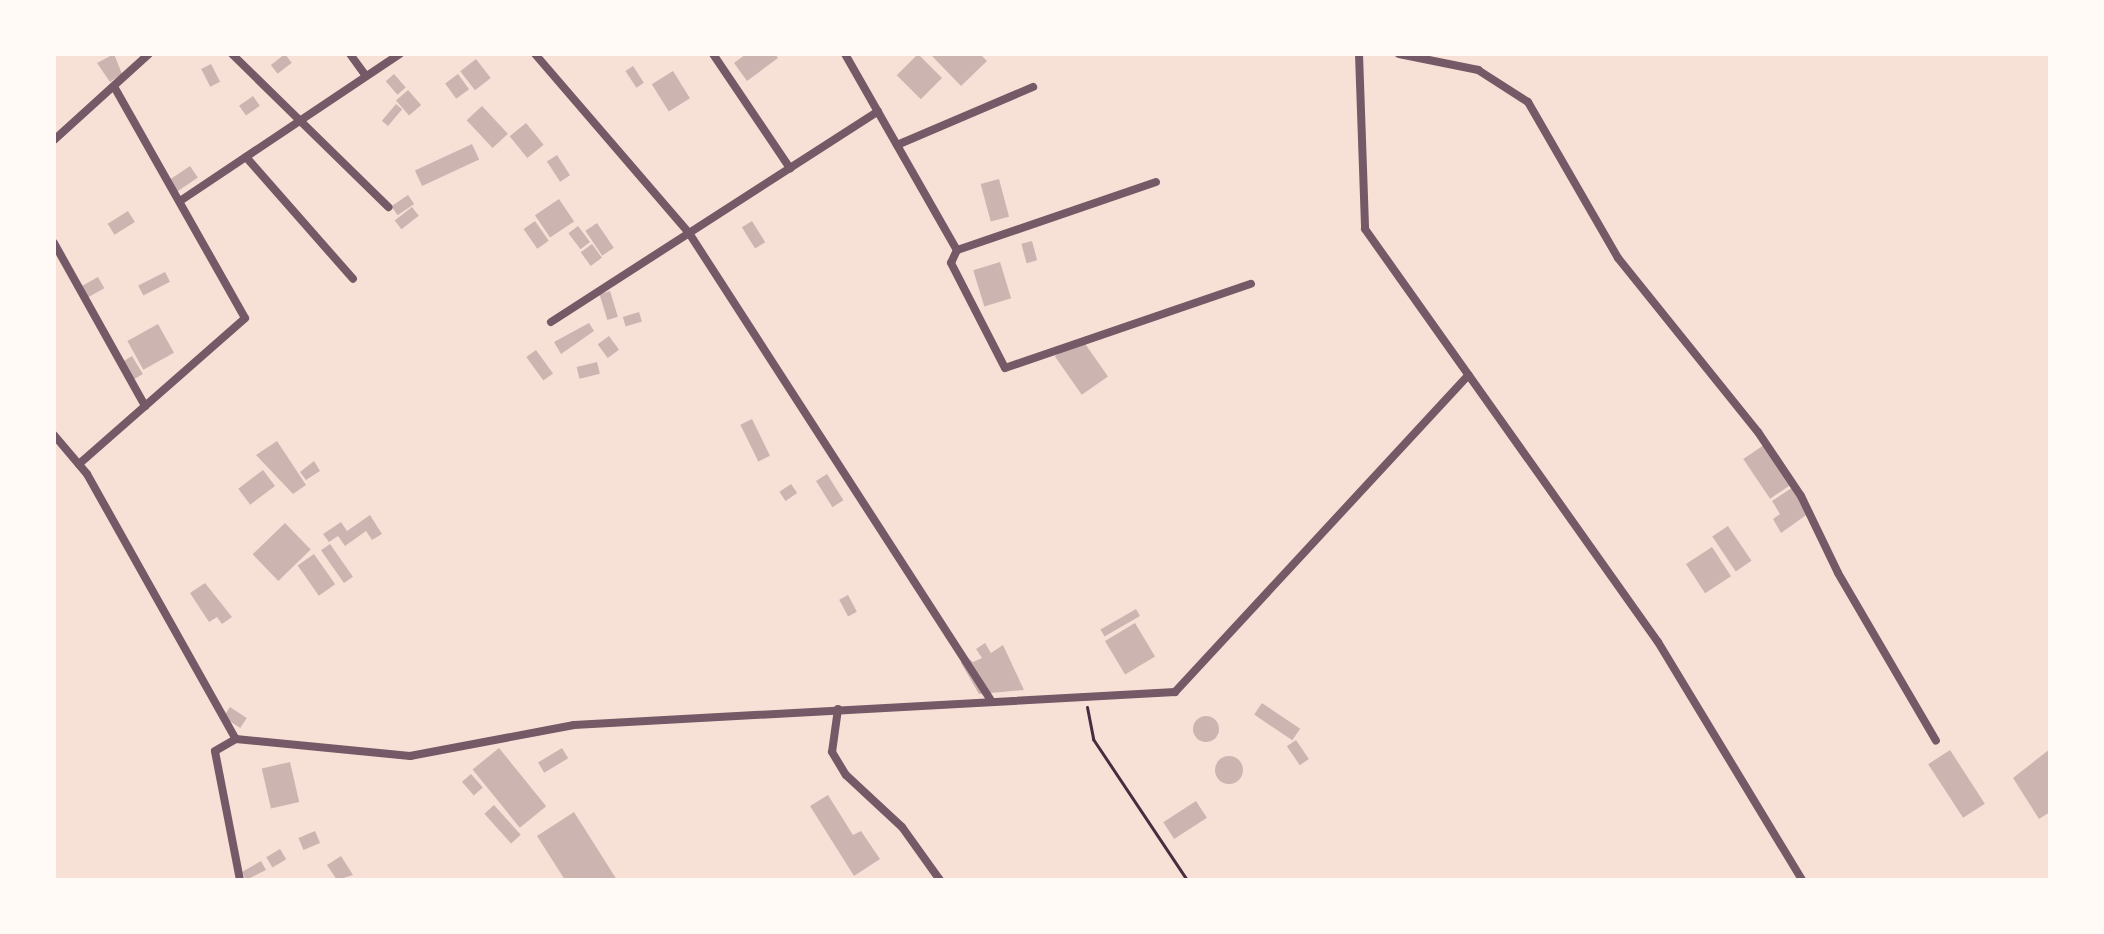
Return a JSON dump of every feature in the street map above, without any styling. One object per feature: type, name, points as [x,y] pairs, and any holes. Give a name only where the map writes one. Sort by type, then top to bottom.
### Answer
[{"type":"street","points":[[54,140],[149,54]]},
{"type":"street","points":[[232,54],[388,207]]},
{"type":"street","points":[[350,54],[366,76]]},
{"type":"street","points":[[180,201],[400,54]]},
{"type":"street","points":[[535,54],[689,233],[990,699]]},
{"type":"street","points":[[713,54],[790,168]]},
{"type":"street","points":[[845,54],[957,250]]},
{"type":"street","points":[[1359,54],[1365,229],[1658,642],[1802,880]]},
{"type":"street","points":[[1399,54],[1478,70],[1528,102],[1618,258],[1758,432],[1801,496],[1838,573],[1936,741]]},
{"type":"street","points":[[79,464],[245,318],[114,86]]},
{"type":"street","points":[[897,145],[1033,87]]},
{"type":"street","points":[[551,322],[878,111]]},
{"type":"street","points":[[246,157],[353,279]]},
{"type":"street","points":[[1156,182],[957,250],[951,263],[1005,368],[1251,284]]},
{"type":"street","points":[[54,243],[145,406]]},
{"type":"street","points":[[240,880],[215,751],[236,739],[410,756],[574,725],[990,699],[1085,700],[1175,692],[1469,375]]},
{"type":"street","points":[[54,435],[79,464],[236,739]]},
{"type":"street","points":[[838,709],[832,752],[846,775],[902,827],[940,880]]},
{"type":"path","points":[[1085,700],[1093,739],[1187,880]]},
{"type":"building","points":[[114,54],[122,74],[110,82],[97,63]]},
{"type":"building","points":[[285,54],[292,63],[278,74],[271,65]]},
{"type":"building","points":[[746,54],[775,54],[778,58],[747,81],[734,63]]},
{"type":"building","points":[[918,54],[942,78],[921,99],[897,75]]},
{"type":"building","points":[[930,54],[980,54],[987,61],[961,86]]},
{"type":"building","points":[[476,59],[491,78],[475,90],[460,71]]},
{"type":"building","points":[[211,64],[220,82],[210,87],[201,69]]},
{"type":"building","points":[[633,66],[644,83],[636,88],[625,71]]},
{"type":"building","points":[[673,71],[690,98],[669,111],[652,84]]},
{"type":"building","points":[[394,74],[406,88],[398,95],[386,81]]},
{"type":"building","points":[[458,74],[469,89],[456,99],[445,83]]},
{"type":"building","points":[[408,90],[421,105],[409,116],[396,100]]},
{"type":"building","points":[[253,96],[260,106],[246,116],[239,106]]},
{"type":"building","points":[[396,104],[402,109],[388,126],[382,121]]},
{"type":"building","points":[[482,106],[508,134],[493,148],[467,120]]},
{"type":"building","points":[[526,123],[544,145],[527,158],[510,136]]},
{"type":"building","points":[[472,144],[479,159],[422,186],[415,171]]},
{"type":"building","points":[[557,155],[570,175],[560,182],[547,162]]},
{"type":"building","points":[[190,166],[198,178],[176,192],[168,181]]},
{"type":"building","points":[[999,179],[1009,217],[991,222],[981,184]]},
{"type":"building","points":[[408,195],[414,204],[398,215],[391,206]]},
{"type":"building","points":[[559,199],[574,221],[550,238],[535,215]]},
{"type":"building","points":[[412,207],[419,216],[401,229],[395,221]]},
{"type":"building","points":[[128,211],[135,222],[115,235],[108,224]]},
{"type":"building","points":[[535,221],[549,241],[537,249],[524,229]]},
{"type":"building","points":[[752,221],[765,242],[755,249],[742,227]]},
{"type":"building","points":[[597,223],[614,248],[602,256],[585,231]]},
{"type":"building","points":[[578,226],[590,242],[580,249],[568,233]]},
{"type":"building","points":[[1032,241],[1037,260],[1027,263],[1021,244]]},
{"type":"building","points":[[592,244],[602,258],[591,266],[581,252]]},
{"type":"building","points":[[1000,262],[1011,298],[984,307],[973,270]]},
{"type":"building","points":[[165,272],[170,282],[143,295],[138,286]]},
{"type":"building","points":[[98,277],[104,288],[86,299],[80,287]]},
{"type":"building","points":[[610,291],[618,317],[607,320],[599,294]]},
{"type":"building","points":[[639,312],[642,322],[626,327],[623,317]]},
{"type":"building","points":[[589,323],[594,331],[561,354],[554,342]]},
{"type":"building","points":[[158,324],[174,353],[143,370],[127,341]]},
{"type":"building","points":[[609,336],[619,350],[608,358],[598,344]]},
{"type":"building","points":[[1081,338],[1108,377],[1082,395],[1055,356]]},
{"type":"building","points":[[536,350],[553,373],[543,381],[526,357]]},
{"type":"building","points":[[132,356],[143,374],[133,380],[122,362]]},
{"type":"building","points":[[597,362],[600,374],[580,379],[577,367]]},
{"type":"building","points":[[752,419],[770,456],[758,462],[740,425]]},
{"type":"building","points":[[277,441],[306,485],[293,494],[256,455]]},
{"type":"building","points":[[1764,445],[1791,485],[1770,499],[1743,459]]},
{"type":"building","points":[[314,461],[320,471],[306,480],[300,472]]},
{"type":"building","points":[[263,470],[275,486],[250,505],[238,489]]},
{"type":"building","points":[[827,474],[843,500],[832,507],[816,481]]},
{"type":"building","points":[[791,484],[797,493],[786,501],[779,492]]},
{"type":"building","points":[[1793,487],[1809,513],[1781,533],[1773,519],[1780,514],[1772,501]]},
{"type":"building","points":[[370,515],[382,534],[372,540],[366,531],[345,546],[338,536],[329,542],[323,534],[341,522],[347,531]]},
{"type":"building","points":[[285,523],[311,550],[278,581],[253,554]]},
{"type":"building","points":[[1728,526],[1751,561],[1736,571],[1712,537]]},
{"type":"building","points":[[330,544],[353,577],[344,583],[321,550]]},
{"type":"building","points":[[1712,547],[1731,576],[1705,593],[1686,564]]},
{"type":"building","points":[[314,554],[335,584],[319,596],[298,565]]},
{"type":"building","points":[[205,583],[232,617],[222,624],[217,617],[209,622],[190,593]]},
{"type":"building","points":[[848,595],[857,612],[848,616],[839,600]]},
{"type":"building","points":[[1136,609],[1140,616],[1104,636],[1100,630]]},
{"type":"building","points":[[1135,623],[1155,656],[1125,674],[1105,641]]},
{"type":"building","points":[[985,643],[991,653],[1003,645],[1024,690],[979,694],[961,663],[964,655],[973,662],[982,658],[976,649]]},
{"type":"building","points":[[1262,703],[1300,729],[1292,740],[1254,715]]},
{"type":"building","points":[[230,707],[247,718],[240,728],[223,717]]},
{"type":"building","points":[[1206,716],[1215,720],[1219,729],[1215,738],[1206,742],[1197,738],[1193,729],[1197,720]]},
{"type":"building","points":[[1296,740],[1309,759],[1300,765],[1287,746]]},
{"type":"building","points":[[499,748],[546,806],[520,828],[473,769]]},
{"type":"building","points":[[562,748],[568,758],[544,773],[538,762]]},
{"type":"building","points":[[2050,749],[2050,812],[2039,819],[2013,778]]},
{"type":"building","points":[[1950,750],[1985,804],[1963,818],[1928,764]]},
{"type":"building","points":[[1229,756],[1239,760],[1243,770],[1239,780],[1229,784],[1219,780],[1215,770],[1219,760]]},
{"type":"building","points":[[290,762],[299,802],[271,808],[262,769]]},
{"type":"building","points":[[471,774],[483,788],[474,795],[462,782]]},
{"type":"building","points":[[828,795],[853,835],[861,831],[880,859],[854,876],[810,806]]},
{"type":"building","points":[[1196,801],[1207,818],[1174,839],[1163,822]]},
{"type":"building","points":[[494,805],[521,835],[511,843],[484,814]]},
{"type":"building","points":[[574,812],[617,880],[565,880],[537,836]]},
{"type":"building","points":[[315,831],[320,843],[304,850],[298,838]]},
{"type":"building","points":[[280,849],[286,859],[272,868],[266,857]]},
{"type":"building","points":[[341,856],[353,875],[337,880],[327,865]]},
{"type":"building","points":[[261,861],[266,870],[246,880],[242,872]]}]
